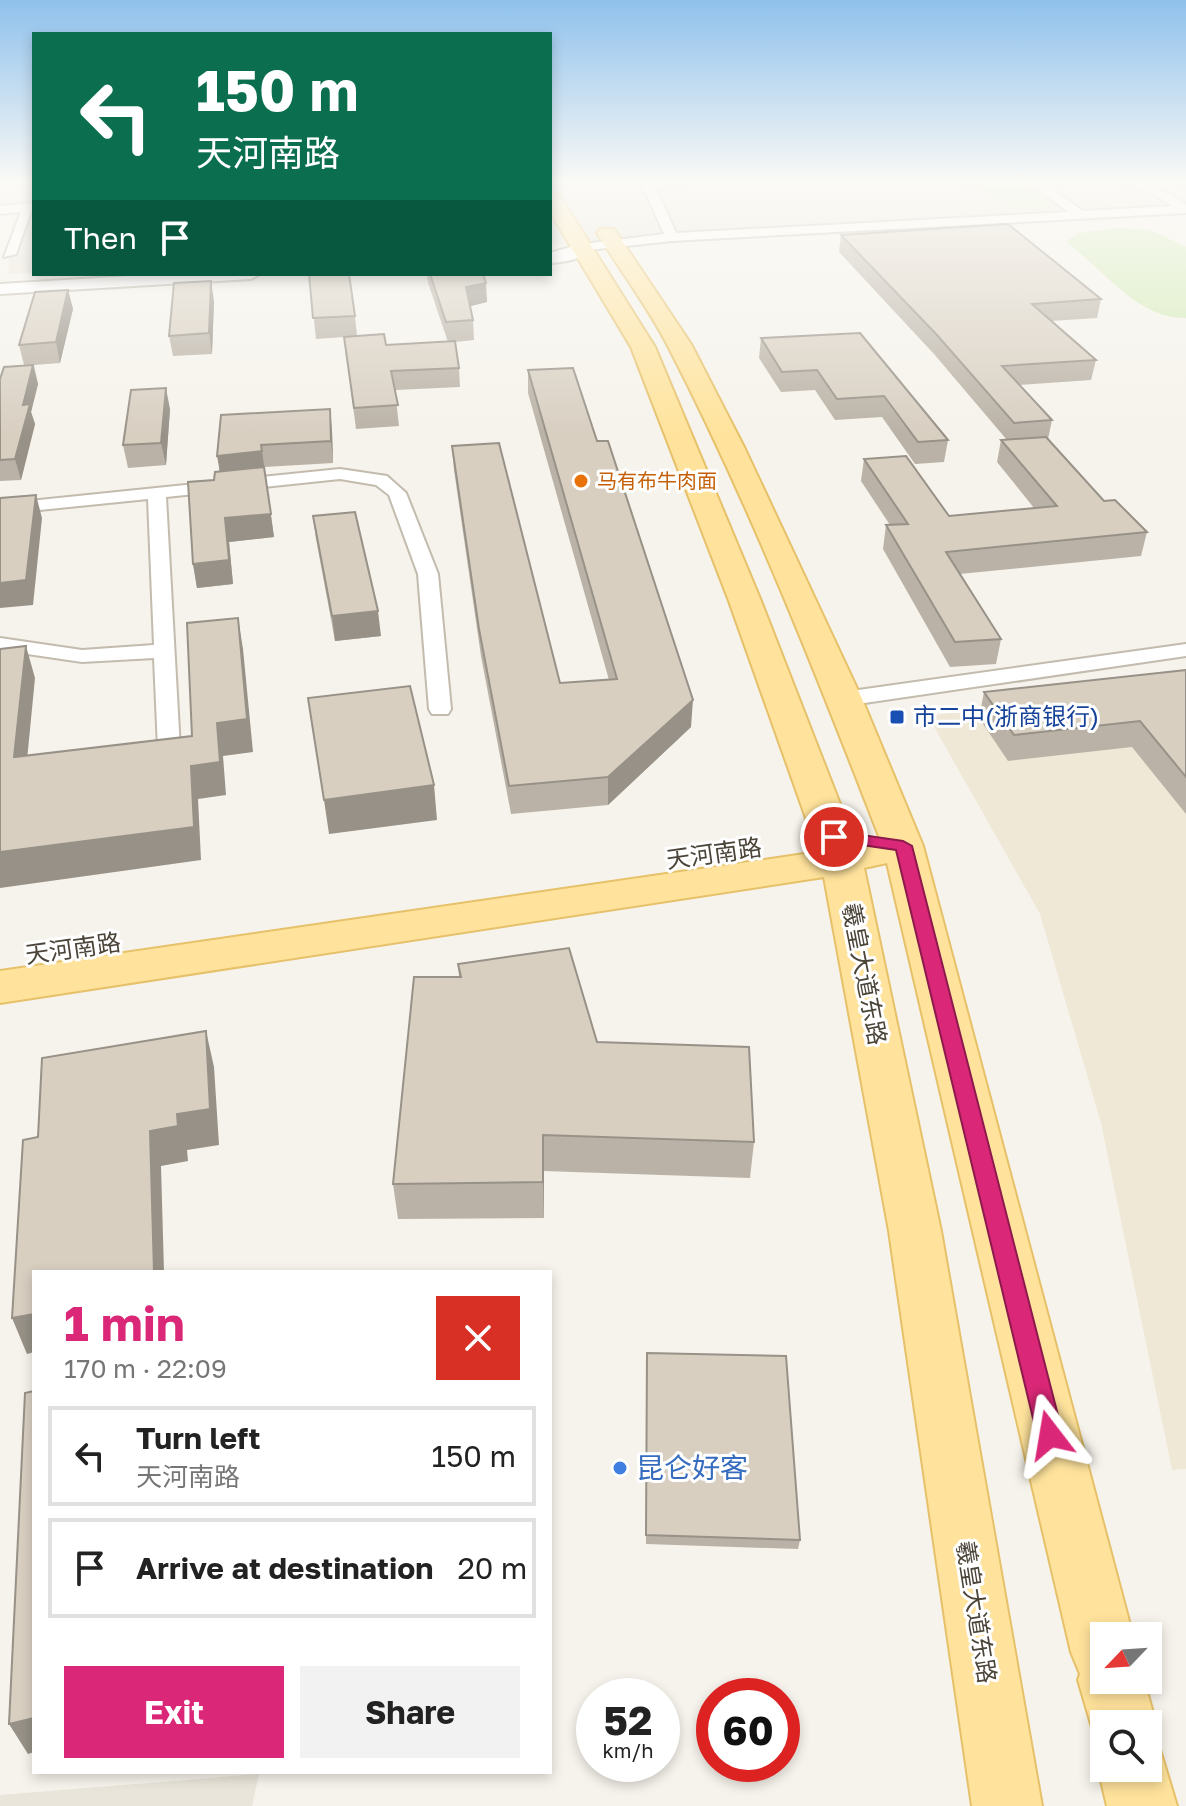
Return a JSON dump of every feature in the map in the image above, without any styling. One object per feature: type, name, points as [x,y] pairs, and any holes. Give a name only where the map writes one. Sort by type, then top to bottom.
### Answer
[{"type":"main road","name":"羲皇大道东路","points":[[595,266],[643,347],[838,849],[915,1231],[1007,1806]]},
{"type":"main road","name":"羲皇大道东路","points":[[628,266],[679,344],[844,699],[903,846],[1097,1622]]},
{"type":"main road","name":"天河南路","points":[[0,960],[838,849],[903,846]]},
{"type":"main road","name":"天河南路","points":[[0,987],[838,849]]},
{"type":"main road","points":[[1136,1782],[1142,1806]]},
{"type":"street","points":[[0,289],[222,276]]},
{"type":"street","points":[[0,298],[229,276]]},
{"type":"street","points":[[0,509],[340,474],[372,478],[388,484],[397,493],[428,574],[440,709]]},
{"type":"street","points":[[157,493],[169,749]]},
{"type":"street","points":[[0,644],[24,650],[101,659],[164,650]]},
{"type":"street","points":[[844,699],[1186,650]]},
{"type":"shaded area","points":[[9,266],[32,266],[32,273],[8,274]]},
{"type":"shaded area","points":[[1186,682],[1186,1469],[1172,1470],[1101,1123],[1040,914],[928,716]]},
{"type":"shaded area","points":[[259,1774],[252,1806],[0,1806],[0,1795]]},
{"type":"green space","points":[[1095,266],[1186,266],[1186,318],[1151,310],[1121,290]]},
{"type":"building","points":[[871,266],[1060,266],[1101,299],[1032,304],[1096,360],[1002,366],[1052,420],[1014,423],[937,335]]},
{"type":"building","points":[[309,276],[349,276],[355,316],[313,318]]},
{"type":"building","points":[[431,276],[484,276],[486,283],[466,287],[473,320],[446,322]]},
{"type":"building","points":[[211,281],[209,333],[169,336],[174,283]]},
{"type":"building","points":[[68,290],[56,342],[19,345],[35,292]]},
{"type":"building","points":[[860,333],[948,440],[918,442],[884,396],[837,399],[817,370],[782,372],[761,338]]},
{"type":"building","points":[[384,334],[386,345],[455,341],[459,368],[391,371],[398,405],[354,408],[344,337]]},
{"type":"building","points":[[33,365],[23,405],[30,404],[15,459],[0,460],[0,379],[4,367]]},
{"type":"building","points":[[573,368],[597,441],[608,441],[693,700],[608,777],[509,786],[479,629],[452,446],[499,443],[560,683],[617,679],[528,370]]},
{"type":"building","points":[[166,388],[161,443],[123,445],[131,390]]},
{"type":"building","points":[[330,409],[331,441],[261,445],[262,451],[217,456],[221,415]]},
{"type":"building","points":[[1046,437],[1104,501],[1115,500],[1147,532],[946,552],[1001,639],[955,642],[886,525],[908,524],[864,459],[906,456],[949,516],[1057,506],[1001,440]]},
{"type":"building","points":[[264,467],[271,514],[225,518],[229,560],[193,564],[188,482],[214,480],[215,472]]},
{"type":"building","points":[[36,495],[26,580],[0,583],[0,498]]},
{"type":"building","points":[[355,512],[378,611],[332,616],[313,516]]},
{"type":"building","points":[[238,618],[247,719],[217,723],[220,762],[191,766],[194,827],[0,852],[0,649],[26,646],[14,757],[192,736],[187,623]]},
{"type":"building","points":[[1186,670],[1186,777],[1140,721],[1014,735],[984,692]]},
{"type":"building","points":[[410,686],[434,785],[324,800],[308,698]]},
{"type":"building","points":[[569,948],[597,1042],[749,1047],[754,1142],[543,1135],[543,1182],[393,1184],[414,977],[461,977],[458,964]]},
{"type":"building","points":[[206,1031],[210,1109],[177,1114],[178,1126],[150,1131],[154,1270],[32,1270],[32,1314],[12,1318],[23,1140],[38,1137],[42,1058]]},
{"type":"building","points":[[647,1353],[786,1356],[800,1540],[646,1535]]},
{"type":"building","points":[[32,1391],[32,1718],[9,1724],[25,1393]]},
{"type":"place","name":"马有布牛肉面","points":[[581,481]]},
{"type":"place","name":"市二中(浙商银行)","points":[[897,717]]},
{"type":"place","name":"昆仑好客","points":[[620,1468]]},
{"type":"route","points":[[834,837],[903,846],[1050,1435]]}]
